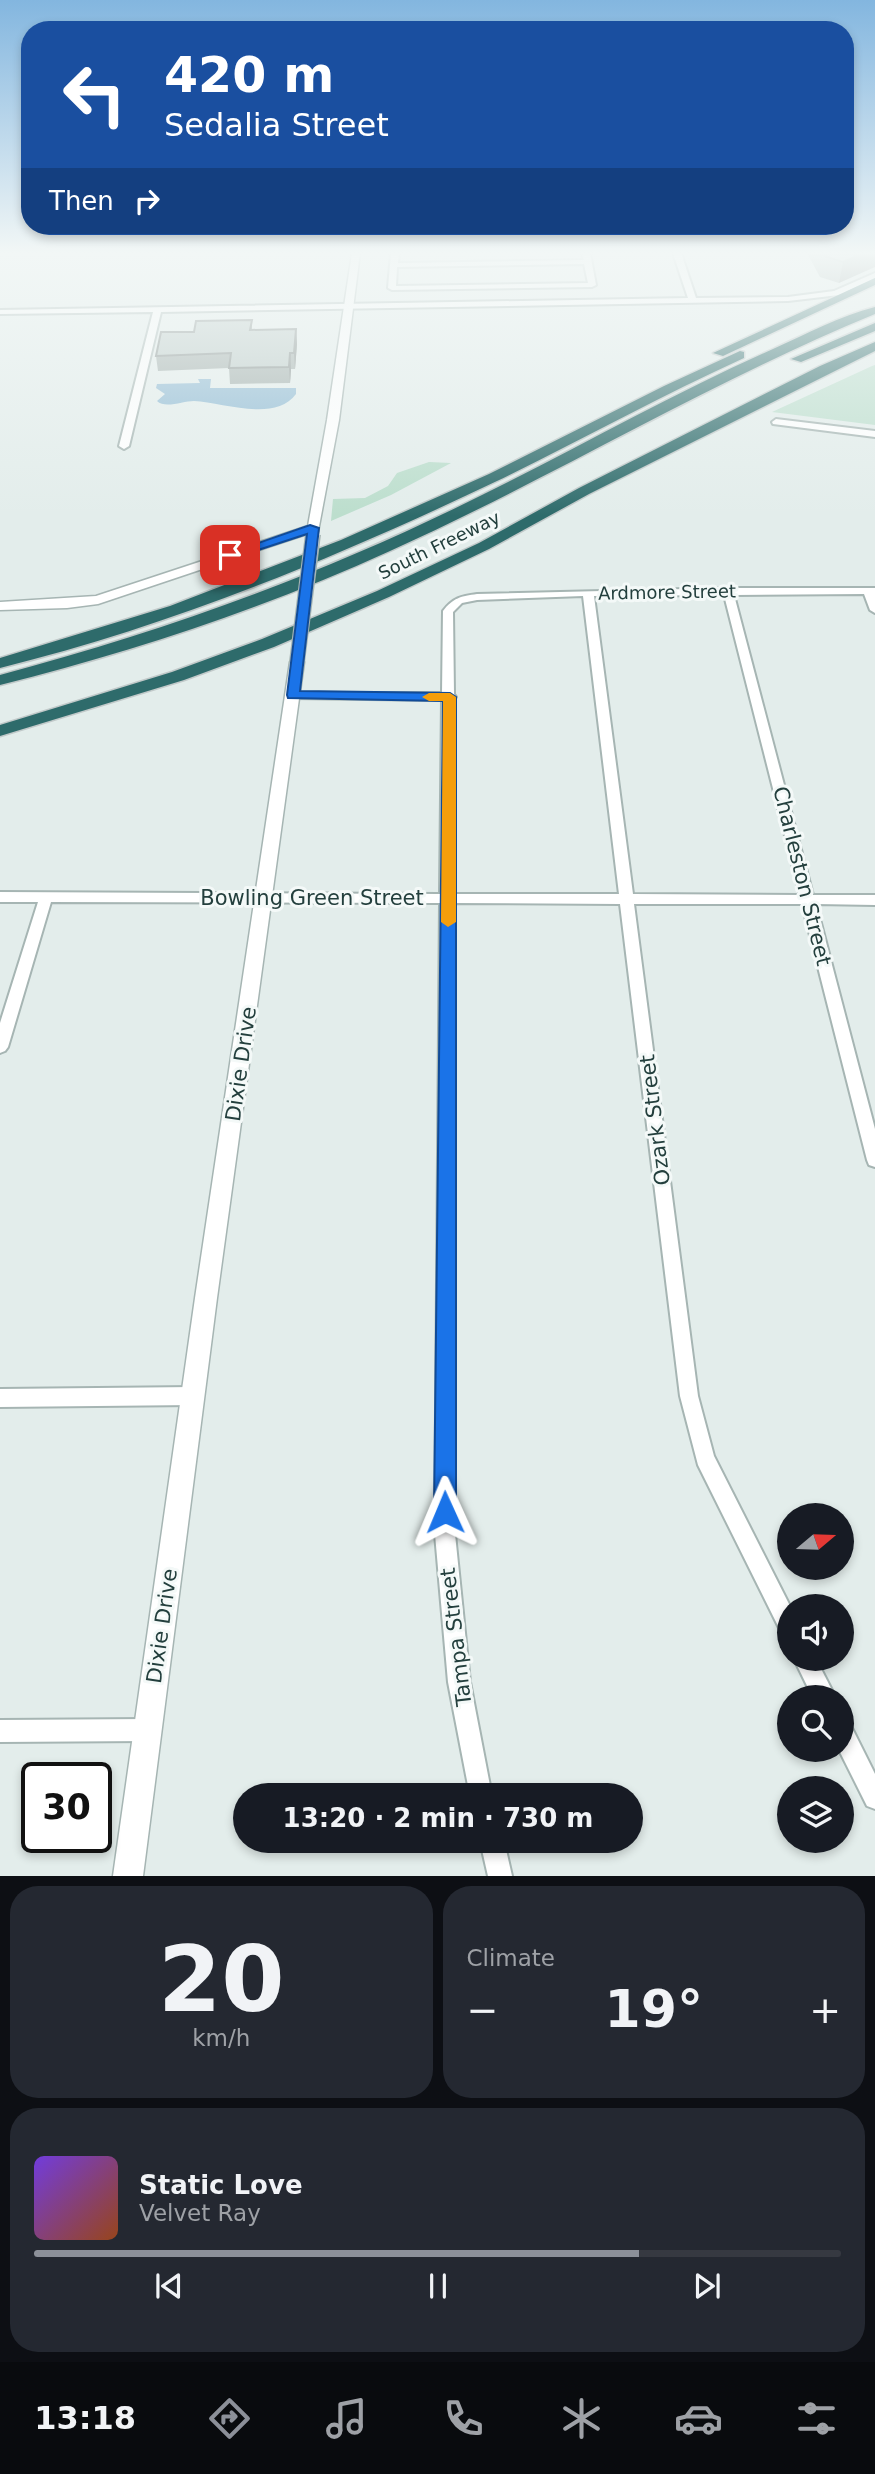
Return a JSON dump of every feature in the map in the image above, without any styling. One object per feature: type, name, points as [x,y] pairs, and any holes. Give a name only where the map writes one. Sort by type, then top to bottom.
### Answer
[{"type":"highway","points":[[707,369],[719,354],[748,341]]},
{"type":"highway","name":"South Freeway","points":[[5,661],[156,617],[337,548],[461,493],[707,369],[776,341]]},
{"type":"highway","points":[[0,680],[244,606],[317,577],[436,524],[740,369],[805,341]]},
{"type":"highway","points":[[0,694],[74,674],[275,608],[439,538],[786,363],[842,341]]},
{"type":"highway","name":"South Freeway","points":[[0,731],[178,676],[268,643],[484,546],[584,491],[824,369],[875,346]]},
{"type":"highway","points":[[653,457],[875,360]]},
{"type":"street","points":[[124,446],[150,341]]},
{"type":"street","name":"Dixie Drive","points":[[128,1875],[314,531],[343,341]]},
{"type":"street","points":[[776,422],[875,433]]},
{"type":"street","points":[[0,606],[98,600],[314,531]]},
{"type":"street","name":"Charleston Street","points":[[728,591],[875,1160]]},
{"type":"street","points":[[871,591],[875,610]]},
{"type":"street","name":"Ardmore Street","points":[[459,600],[588,593],[871,591]]},
{"type":"street","name":"Ozark Street","points":[[588,593],[629,901],[689,1396],[705,1458],[777,1603]]},
{"type":"street","name":"Tampa Street","points":[[459,600],[452,604],[448,611],[450,697],[445,1534],[459,1682],[478,1783]]},
{"type":"street","points":[[293,695],[450,697]]},
{"type":"street","name":"Bowling Green Street","points":[[0,897],[875,900]]},
{"type":"street","points":[[0,1046],[46,897]]},
{"type":"street","points":[[0,1398],[194,1396]]},
{"type":"street","points":[[0,1731],[148,1730]]},
{"type":"street","points":[[854,1756],[875,1798]]},
{"type":"street","points":[[495,1853],[500,1875]]},
{"type":"green space","points":[[875,365],[875,425],[772,412],[872,366]]},
{"type":"green space","points":[[429,462],[451,463],[391,495],[331,521],[333,499],[365,498],[388,486],[397,473]]},
{"type":"water","points":[[198,379],[211,379],[210,388],[296,388],[296,394],[287,403],[262,409],[194,401],[169,405],[157,401],[165,394],[156,388],[157,384],[200,383]]},
{"type":"building","points":[[159,341],[295,341],[294,353],[290,353],[289,367],[229,368],[231,353],[156,356]]},
{"type":"slow traffic","points":[[429,697],[450,697],[448,922]]},
{"type":"route","points":[[230,555],[314,528],[293,695],[450,697],[445,1512]]}]
